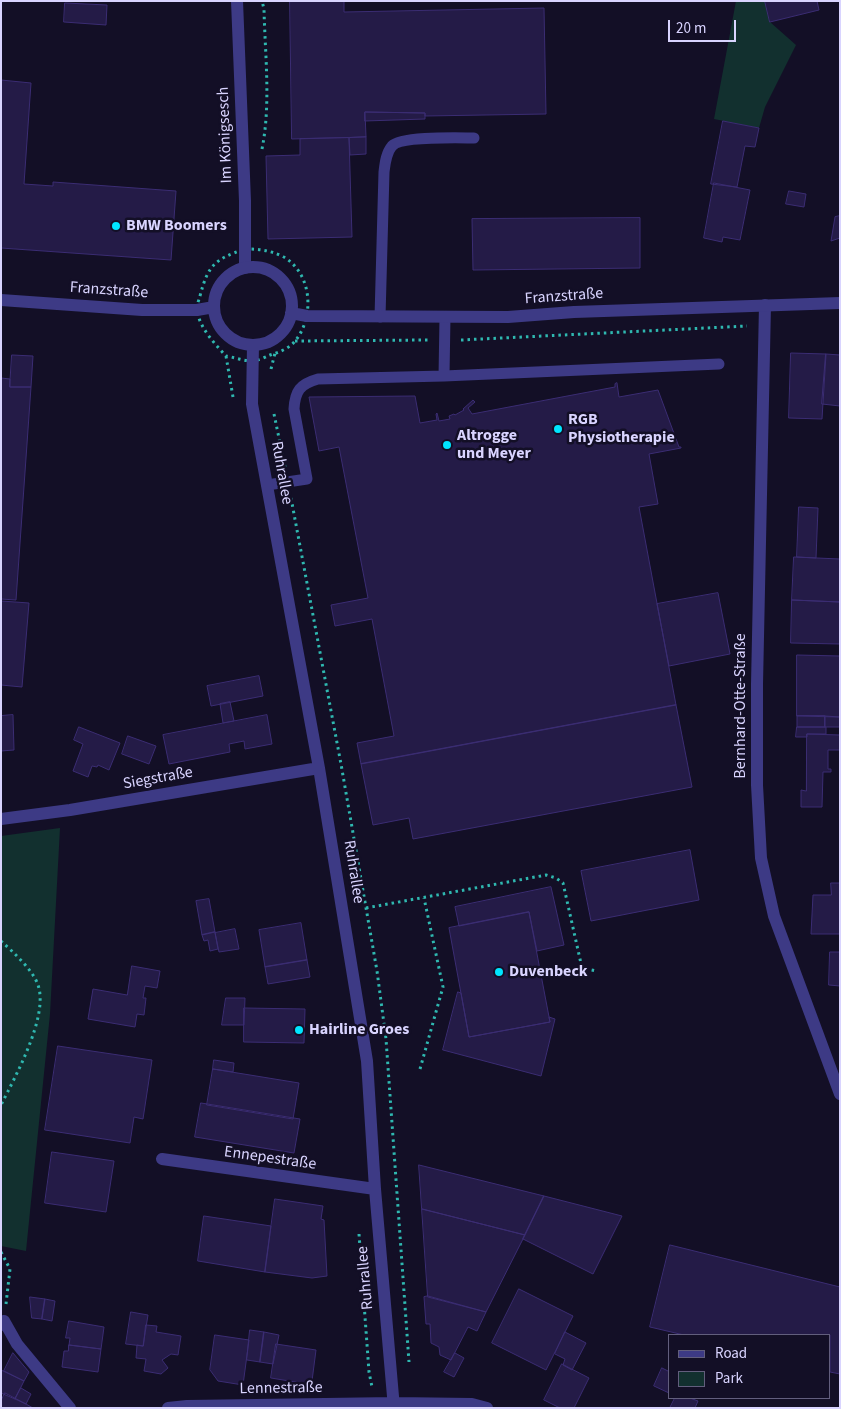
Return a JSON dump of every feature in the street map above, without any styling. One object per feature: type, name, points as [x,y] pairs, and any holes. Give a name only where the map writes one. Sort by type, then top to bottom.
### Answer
[{"type":"street","name":"Im Königsesch","points":[[236,1],[245,201],[245,268]]},
{"type":"street","points":[[258,267],[270,270],[288,288],[292,300],[291,313],[287,325],[278,336],[266,342],[253,345],[230,338],[222,330],[216,319],[214,307],[216,294],[222,282],[232,273],[245,268],[258,267]]},
{"type":"street","name":"Franzstraße","points":[[1,300],[142,310],[197,310],[214,307]]},
{"type":"street","name":"Franzstraße","points":[[291,313],[307,316],[508,317],[574,312],[840,303]]},
{"type":"street","name":"Bernhard-Otte-Straße","points":[[765,305],[757,684],[757,785],[761,858],[774,916],[840,1094]]},
{"type":"street","name":"Ruhrallee","points":[[253,345],[252,404],[319,768],[367,1062],[375,1190],[394,1405]]},
{"type":"street","name":"Siegstraße","points":[[1,819],[70,810],[319,768]]},
{"type":"street","name":"Ennepestraße","points":[[162,1159],[375,1190]]},
{"type":"street","points":[[2,1322],[17,1344],[70,1408]]},
{"type":"street","name":"Lennestraße","points":[[168,1408],[187,1406],[472,1404],[487,1408]]},
{"type":"lane","points":[[380,317],[384,172],[387,157],[393,145],[402,141],[474,138]]},
{"type":"lane","points":[[444,376],[445,317]]},
{"type":"lane","points":[[267,485],[307,479],[294,409],[295,398],[306,382],[318,379],[444,376],[719,364]]},
{"type":"path","points":[[262,1],[264,9],[266,79],[265,133],[262,150]]},
{"type":"path","points":[[262,243],[264,249]]},
{"type":"path","points":[[226,356],[252,361],[286,349],[296,341],[307,316],[309,305],[303,279],[291,262],[282,256],[264,249],[244,249],[227,255],[216,262],[205,277],[197,310],[203,328],[226,356],[234,404]]},
{"type":"path","points":[[296,341],[444,340],[742,327],[764,324]]},
{"type":"path","points":[[366,908],[546,875],[556,878],[563,883],[582,968]]},
{"type":"path","points":[[420,1069],[443,987],[424,898]]},
{"type":"path","points":[[1,941],[22,961],[38,985],[40,1008],[26,1052],[1,1105]]},
{"type":"path","points":[[546,976],[582,968],[596,971]]},
{"type":"path","points":[[359,1233],[369,1372],[375,1404]]},
{"type":"path","points":[[1,1252],[10,1269],[2,1322]]},
{"type":"green space","points":[[736,1],[765,1],[770,22],[796,45],[765,107],[759,128],[714,119]]},
{"type":"green space","points":[[60,828],[50,1014],[26,1251],[1,1246],[1,836]]},
{"type":"building","points":[[290,1],[344,1],[344,12],[544,8],[546,114],[425,116],[425,113],[365,112],[366,137],[292,139]]},
{"type":"building","points":[[765,1],[817,1],[819,10],[770,22]]},
{"type":"building","points":[[65,3],[107,5],[106,25],[64,22]]},
{"type":"building","points":[[1,80],[31,83],[24,184],[53,186],[53,182],[176,191],[171,260],[1,248]]},
{"type":"building","points":[[365,112],[425,113],[425,119],[365,121]]},
{"type":"building","points":[[723,121],[759,128],[755,147],[745,146],[737,187],[711,184]]},
{"type":"building","points":[[366,137],[366,154],[350,155],[349,138]]},
{"type":"building","points":[[349,138],[352,237],[268,239],[266,156],[300,155],[300,139]]},
{"type":"building","points":[[714,183],[750,190],[740,240],[723,237],[722,242],[704,238]]},
{"type":"building","points":[[789,191],[806,194],[804,207],[786,204]]},
{"type":"building","points":[[840,216],[840,238],[831,241],[835,217]]},
{"type":"building","points":[[640,218],[640,268],[473,270],[472,219]]},
{"type":"building","points":[[791,353],[826,354],[822,419],[789,418]]},
{"type":"building","points":[[826,354],[840,355],[840,406],[822,404]]},
{"type":"building","points":[[12,355],[33,356],[31,387],[10,387]]},
{"type":"building","points":[[1,378],[10,379],[10,387],[31,387],[16,600],[1,599]]},
{"type":"building","points":[[617,383],[619,397],[658,390],[679,447],[681,447],[649,454],[658,504],[639,507],[676,705],[361,764],[357,743],[394,736],[372,619],[335,626],[331,605],[368,598],[339,447],[319,451],[309,397],[415,396],[420,423],[437,420],[437,413],[439,421],[450,419],[449,416],[464,410],[473,400],[475,402],[468,408],[472,414],[615,387]]},
{"type":"building","points":[[799,507],[818,508],[816,558],[797,557]]},
{"type":"building","points":[[794,557],[840,559],[840,602],[792,600]]},
{"type":"building","points":[[718,593],[730,654],[669,666],[657,604]]},
{"type":"building","points":[[792,600],[840,602],[840,644],[791,643]]},
{"type":"building","points":[[1,601],[29,603],[22,687],[1,685]]},
{"type":"building","points":[[797,655],[840,656],[840,717],[797,716]]},
{"type":"building","points":[[259,676],[263,696],[211,706],[207,686]]},
{"type":"building","points":[[230,702],[234,721],[223,723],[220,704]]},
{"type":"building","points":[[676,705],[692,787],[413,839],[409,818],[373,825],[361,764]]},
{"type":"building","points":[[13,715],[14,750],[1,751],[1,716]]},
{"type":"building","points":[[267,715],[272,744],[245,749],[244,741],[229,744],[230,752],[169,764],[163,735]]},
{"type":"building","points":[[797,716],[825,716],[825,727],[797,727]]},
{"type":"building","points":[[825,716],[840,717],[840,727],[825,727]]},
{"type":"building","points":[[79,727],[120,743],[109,770],[98,765],[97,767],[92,766],[88,777],[73,771],[83,744],[74,740]]},
{"type":"building","points":[[797,727],[826,727],[826,734],[807,734],[807,737],[796,737]]},
{"type":"building","points":[[807,734],[840,735],[840,750],[828,750],[828,769],[831,769],[831,772],[823,772],[822,807],[801,807],[801,790],[806,791]]},
{"type":"building","points":[[128,736],[156,746],[149,764],[122,754]]},
{"type":"building","name":"Duvenbeck","points":[[690,850],[699,900],[591,921],[581,871]]},
{"type":"building","points":[[831,883],[840,883],[840,934],[811,934],[813,895],[831,895]]},
{"type":"building","points":[[551,887],[564,945],[537,951],[529,912],[459,926],[455,907]]},
{"type":"building","points":[[209,899],[215,932],[202,935],[196,901]]},
{"type":"building","name":"Duvenbeck","points":[[529,912],[550,1022],[469,1037],[449,928]]},
{"type":"building","points":[[301,923],[307,960],[265,967],[259,930]]},
{"type":"building","points":[[235,929],[239,949],[219,952],[215,933]]},
{"type":"building","points":[[215,932],[218,949],[210,951],[208,940],[204,941],[202,935]]},
{"type":"building","points":[[830,952],[840,952],[840,986],[829,985]]},
{"type":"building","points":[[307,960],[310,977],[268,984],[265,967]]},
{"type":"building","points":[[132,966],[160,971],[157,988],[145,986],[143,998],[146,998],[144,1015],[137,1014],[135,1027],[88,1019],[93,989],[127,995]]},
{"type":"building","points":[[458,992],[461,993],[469,1037],[550,1022],[549,1017],[555,1019],[541,1076],[443,1050]]},
{"type":"building","points":[[226,998],[245,998],[244,1025],[222,1025]]},
{"type":"building","points":[[244,1008],[305,1009],[304,1043],[244,1042]]},
{"type":"building","points":[[58,1046],[152,1060],[143,1119],[134,1117],[130,1143],[45,1130]]},
{"type":"building","points":[[214,1060],[234,1063],[233,1072],[213,1069]]},
{"type":"building","points":[[213,1069],[299,1083],[293,1119],[207,1105]]},
{"type":"building","points":[[201,1103],[300,1119],[294,1153],[195,1137]]},
{"type":"building","points":[[52,1152],[114,1161],[106,1212],[45,1203]]},
{"type":"building","points":[[419,1165],[544,1196],[525,1235],[422,1209]]},
{"type":"building","points":[[544,1196],[622,1216],[593,1274],[523,1239]]},
{"type":"building","points":[[275,1199],[323,1206],[321,1219],[324,1220],[327,1276],[312,1278],[265,1272]]},
{"type":"building","points":[[422,1209],[525,1235],[486,1312],[428,1297]]},
{"type":"building","points":[[204,1216],[271,1226],[265,1272],[198,1261]]},
{"type":"building","points":[[670,1245],[840,1287],[840,1374],[831,1372],[831,1334],[680,1334],[650,1327]]},
{"type":"building","points":[[519,1289],[573,1316],[546,1370],[492,1343]]},
{"type":"building","points":[[428,1296],[486,1312],[477,1331],[468,1327],[451,1360],[440,1355],[439,1347],[431,1343],[430,1324],[426,1324],[424,1297]]},
{"type":"building","points":[[30,1297],[45,1299],[42,1319],[32,1318]]},
{"type":"building","points":[[45,1299],[55,1301],[52,1321],[42,1319]]},
{"type":"building","points":[[131,1312],[148,1315],[143,1346],[126,1344]]},
{"type":"building","points":[[69,1321],[104,1327],[101,1349],[69,1345],[70,1338],[66,1338]]},
{"type":"building","points":[[146,1325],[157,1326],[156,1332],[181,1336],[178,1355],[171,1354],[162,1360],[168,1368],[161,1374],[144,1371],[146,1359],[136,1358],[137,1345],[143,1346]]},
{"type":"building","points":[[250,1330],[264,1332],[260,1362],[247,1360]]},
{"type":"building","points":[[264,1332],[279,1335],[273,1364],[260,1362]]},
{"type":"building","points":[[565,1332],[586,1343],[572,1370],[563,1365],[565,1359],[555,1354]]},
{"type":"building","points":[[215,1335],[249,1340],[243,1385],[218,1381],[210,1370]]},
{"type":"building","points":[[276,1344],[316,1350],[312,1381],[307,1384],[271,1378]]},
{"type":"building","points":[[69,1345],[101,1349],[98,1372],[62,1367],[64,1351],[68,1351]]},
{"type":"building","points":[[13,1353],[29,1372],[24,1381],[4,1371]]},
{"type":"building","points":[[455,1353],[464,1358],[454,1377],[444,1372]]},
{"type":"building","points":[[562,1364],[589,1378],[574,1408],[560,1408],[544,1400]]},
{"type":"building","points":[[662,1368],[668,1371],[668,1393],[654,1386]]},
{"type":"building","points":[[1,1370],[24,1381],[15,1399],[1,1393]]},
{"type":"building","points":[[21,1388],[31,1394],[26,1404],[15,1399]]},
{"type":"building","points":[[5,1393],[33,1408],[1,1408],[1,1401]]},
{"type":"building","points":[[674,1399],[693,1399],[698,1401],[695,1408],[670,1408]]},
{"type":"place","name":"BMW Boomers","points":[[116,226]]},
{"type":"place","name":"RGB Physiotherapie","points":[[558,429]]},
{"type":"place","name":"Altrogge und Meyer","points":[[447,445]]},
{"type":"place","name":"Duvenbeck","points":[[499,972]]},
{"type":"place","name":"Hairline Groes","points":[[299,1030]]}]
